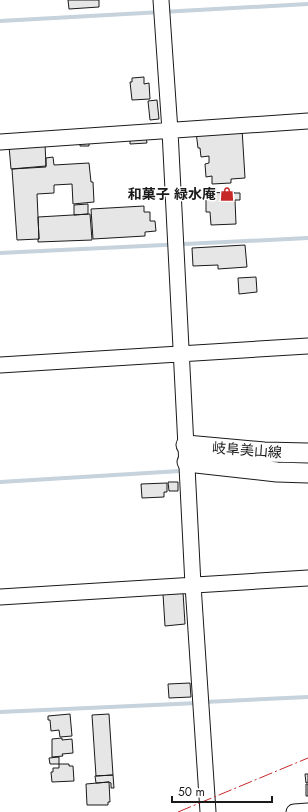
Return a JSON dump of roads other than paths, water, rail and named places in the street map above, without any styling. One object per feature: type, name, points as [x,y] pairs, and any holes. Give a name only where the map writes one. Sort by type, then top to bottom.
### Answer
[{"type":"main road","name":"岐阜美山線","points":[[186,453],[308,453]]},
{"type":"main road","name":"岐阜美山線","points":[[186,453],[277,472],[308,473]]},
{"type":"street","points":[[161,0],[170,131],[180,353],[193,585],[208,812]]},
{"type":"street","points":[[0,142],[308,121]]},
{"type":"street","points":[[0,365],[308,346]]},
{"type":"street","points":[[0,596],[308,578]]},
{"type":"street","points":[[294,812],[308,811]]},
{"type":"waterway","points":[[0,21],[308,4]]},
{"type":"waterway","points":[[0,253],[308,238]]},
{"type":"waterway","points":[[0,482],[180,471]]},
{"type":"waterway","points":[[205,702],[308,697]]},
{"type":"waterway","points":[[0,712],[198,703]]},
{"type":"place","name":"和菓子 緑水庵","points":[[227,194]]}]
